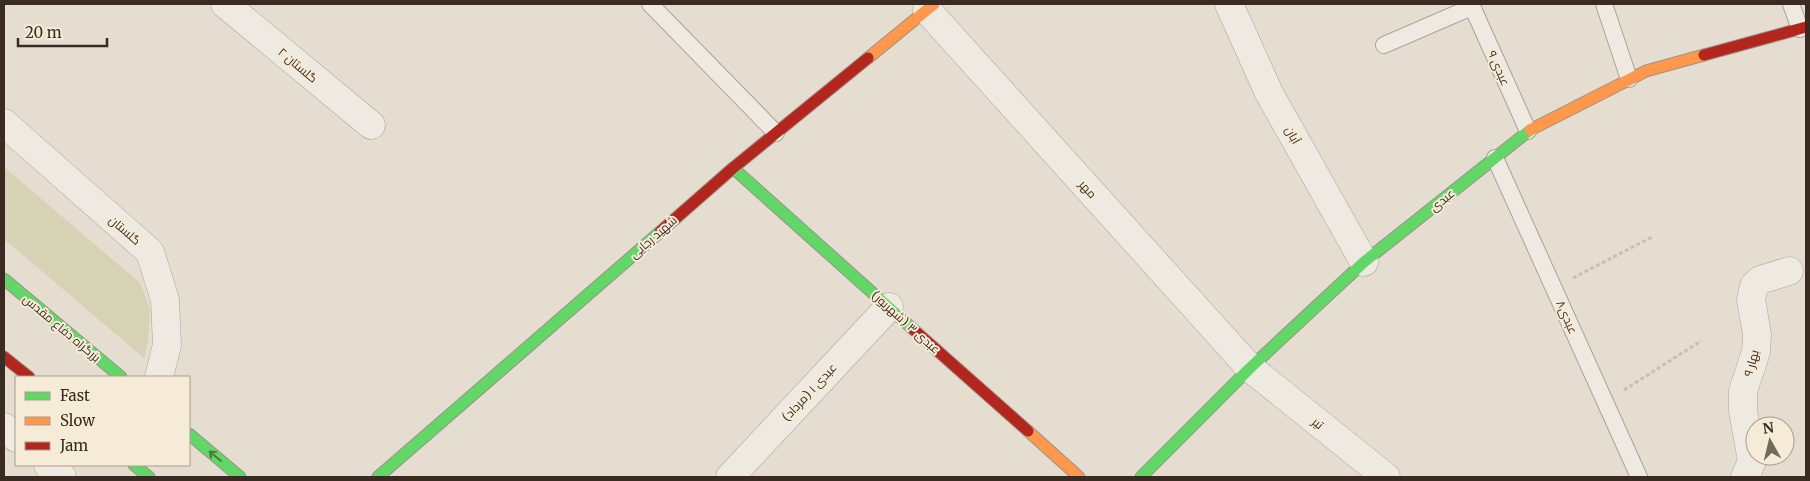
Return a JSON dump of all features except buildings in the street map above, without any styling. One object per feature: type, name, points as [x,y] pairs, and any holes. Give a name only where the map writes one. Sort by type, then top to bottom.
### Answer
[{"type":"main road","name":"شهید رجایی","points":[[378,477],[733,168],[927,6]]},
{"type":"main road","name":"عبدی","points":[[1140,477],[1250,368],[1364,262],[1528,132],[1646,70],[1803,28]]},
{"type":"main road","name":"عبدی ۳ (شهریور)","points":[[733,168],[1079,477]]},
{"type":"main road","name":"بزرگراه دفاع مقدس","points":[[4,279],[120,376]]},
{"type":"main road","points":[[4,357],[27,376]]},
{"type":"main road","points":[[190,435],[240,477]]},
{"type":"main road","points":[[135,466],[149,477]]},
{"type":"street","name":"گلستان ۲","points":[[225,4],[371,125]]},
{"type":"street","name":"آبان","points":[[1229,4],[1269,92],[1364,262]]},
{"type":"street","name":"مهر","points":[[927,6],[1250,368]]},
{"type":"street","name":"گلستان","points":[[4,123],[150,252],[165,300],[167,345],[160,376]]},
{"type":"street","name":"بهار ۹","points":[[1745,477],[1752,461],[1743,410],[1743,391],[1756,352],[1757,334],[1752,300],[1754,286],[1760,280],[1789,271]]},
{"type":"street","name":"عبدی ۱ (مرداد)","points":[[730,477],[888,307]]},
{"type":"street","name":"تیر","points":[[1250,368],[1386,477]]},
{"type":"street","points":[[4,427],[15,437]]},
{"type":"street","points":[[49,466],[62,477]]},
{"type":"lane","points":[[650,4],[776,133]]},
{"type":"lane","points":[[1604,4],[1629,79]]},
{"type":"lane","points":[[1791,4],[1803,28]]},
{"type":"lane","points":[[1384,45],[1471,5]]},
{"type":"lane","name":"عبدی ۹","points":[[1471,5],[1528,132]]},
{"type":"lane","name":"عبدی۸","points":[[1495,158],[1640,477]]},
{"type":"path","points":[[1554,288],[1652,237]]},
{"type":"path","points":[[1605,402],[1701,341]]},
{"type":"shaded area","points":[[4,167],[140,283],[150,309],[148,342],[144,358],[4,239]]},
{"type":"traffic: fast","points":[[1141,477],[1250,368],[1364,262],[1530,130]]},
{"type":"traffic: fast","points":[[733,168],[914,330]]},
{"type":"traffic: fast","points":[[378,477],[660,232]]},
{"type":"traffic: fast","points":[[4,279],[120,376]]},
{"type":"traffic: fast","points":[[190,435],[240,477]]},
{"type":"traffic: fast","points":[[135,466],[149,477]]},
{"type":"traffic: slow","points":[[868,58],[934,4]]},
{"type":"traffic: slow","points":[[1530,130],[1646,71],[1704,55]]},
{"type":"traffic: slow","points":[[1028,431],[1079,477]]},
{"type":"traffic: jam","points":[[1704,55],[1806,27]]},
{"type":"traffic: jam","points":[[660,232],[733,168],[868,58]]},
{"type":"traffic: jam","points":[[914,330],[1028,431]]},
{"type":"traffic: jam","points":[[4,357],[28,376]]}]
